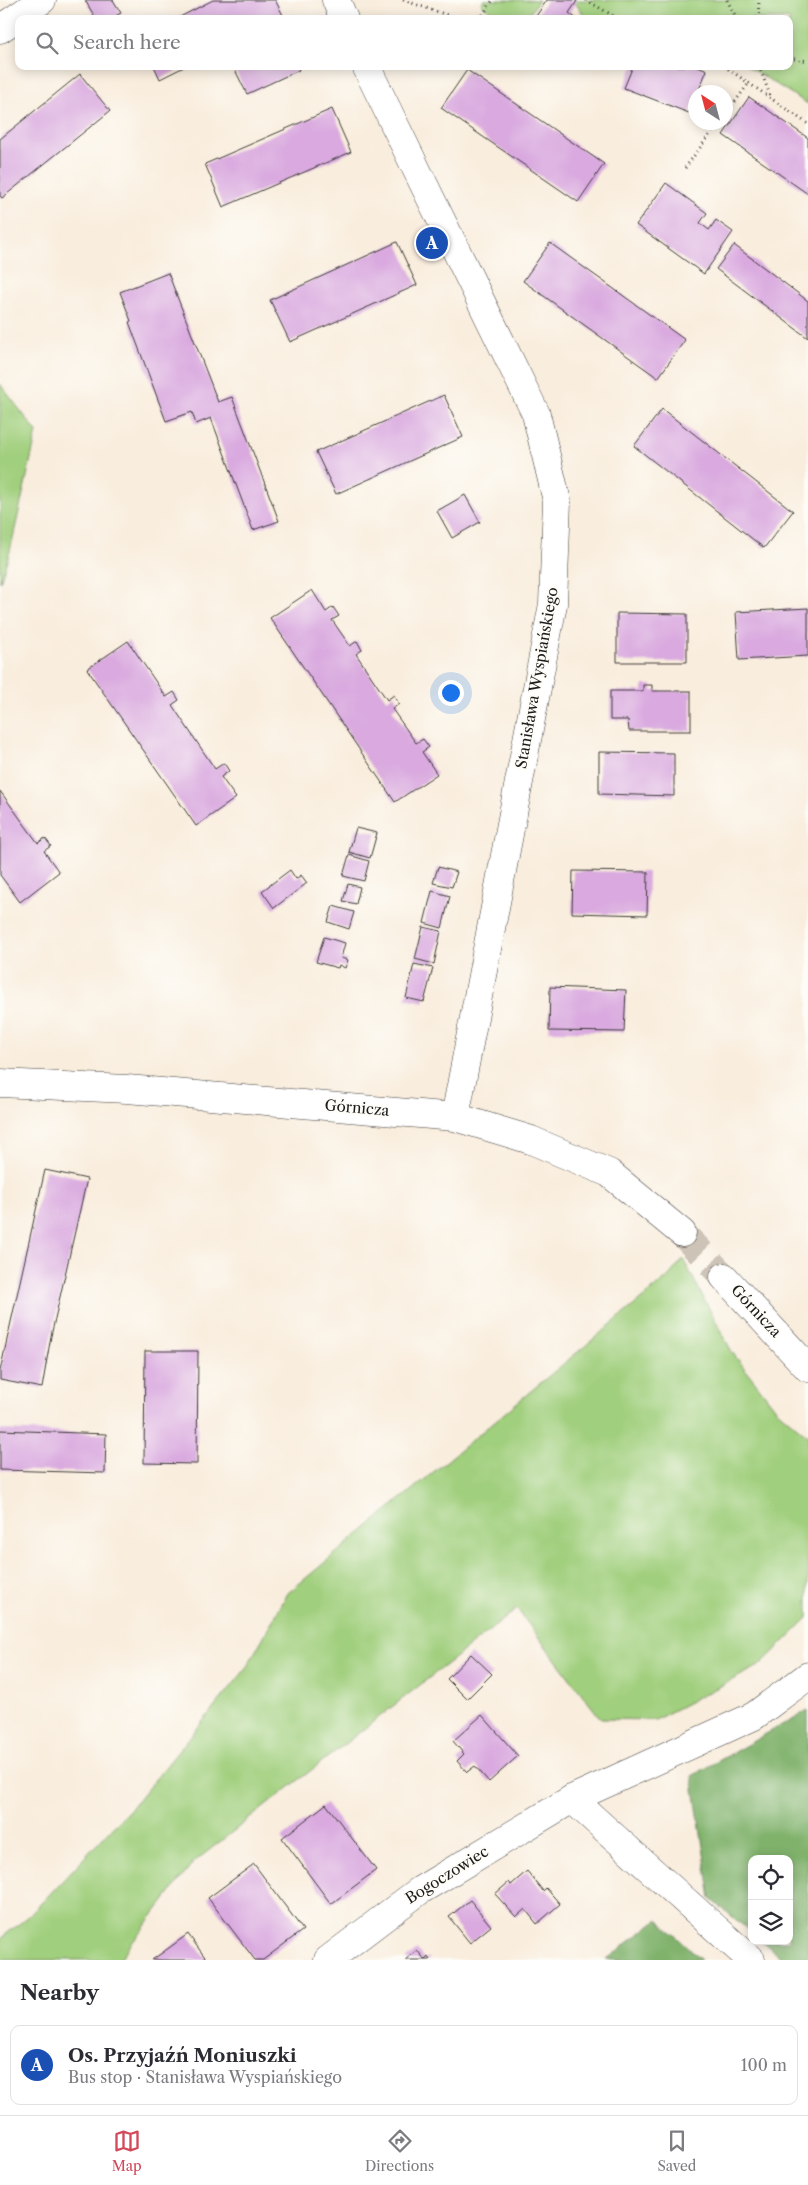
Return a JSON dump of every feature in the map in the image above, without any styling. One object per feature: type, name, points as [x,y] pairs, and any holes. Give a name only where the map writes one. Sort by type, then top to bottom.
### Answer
[{"type":"street","points":[[20,15],[42,0]]},
{"type":"street","points":[[336,0],[342,15]]},
{"type":"street","points":[[0,29],[15,19]]},
{"type":"street","name":"Stanisława Wyspiańskiego","points":[[368,70],[536,414],[557,500],[552,604],[455,1116]]},
{"type":"street","name":"Górnicza","points":[[0,1083],[127,1089],[455,1116],[531,1140],[609,1173],[682,1233]]},
{"type":"street","name":"Górnicza","points":[[724,1277],[808,1368]]},
{"type":"street","name":"Bogoczowiec","points":[[328,1960],[419,1891],[572,1799],[754,1716],[808,1676]]},
{"type":"street","points":[[572,1799],[751,1960]]},
{"type":"path","points":[[403,0],[447,15]]},
{"type":"path","points":[[483,15],[493,0]]},
{"type":"path","points":[[586,0],[611,15]]},
{"type":"path","points":[[727,0],[735,15]]},
{"type":"path","points":[[758,15],[759,0]]},
{"type":"path","points":[[793,58],[808,60]]},
{"type":"path","points":[[730,70],[808,124]]},
{"type":"path","points":[[760,70],[771,98]]},
{"type":"path","points":[[733,105],[749,83]]},
{"type":"path","points":[[685,168],[713,130]]},
{"type":"green space","points":[[484,0],[539,0],[529,15],[496,15],[481,4]]},
{"type":"green space","points":[[573,0],[808,0],[808,104],[753,70],[793,70],[793,15],[584,15]]},
{"type":"green space","points":[[0,384],[37,432],[10,551],[0,582]]},
{"type":"green space","points":[[683,1259],[732,1352],[777,1410],[808,1436],[808,1618],[759,1666],[655,1720],[601,1719],[517,1609],[194,1862],[119,1960],[0,1960],[0,1939],[29,1916],[134,1805],[245,1670],[288,1593],[668,1277]]},
{"type":"green space","points":[[808,1710],[808,1960],[784,1960],[767,1945],[793,1945],[793,1855],[748,1855],[748,1930],[711,1899],[692,1776]]},
{"type":"green space","points":[[658,1919],[701,1960],[606,1960]]},
{"type":"building","points":[[85,0],[113,0],[121,13],[117,15],[94,15]]},
{"type":"building","points":[[213,0],[275,0],[283,15],[184,15]]},
{"type":"building","points":[[547,0],[577,1],[569,13],[572,15],[537,15]]},
{"type":"building","points":[[156,70],[178,70],[160,79]]},
{"type":"building","points":[[235,70],[299,70],[247,94]]},
{"type":"building","points":[[467,70],[604,164],[578,202],[441,108]]},
{"type":"building","points":[[631,70],[707,70],[701,85],[688,85],[688,113],[624,88]]},
{"type":"building","points":[[80,74],[110,111],[2,198],[0,196],[0,139]]},
{"type":"building","points":[[749,97],[808,138],[808,194],[723,135],[726,130],[733,130],[733,120]]},
{"type":"building","points":[[332,109],[351,152],[223,207],[205,164]]},
{"type":"building","points":[[666,183],[707,213],[700,223],[709,230],[716,220],[733,232],[704,274],[636,225]]},
{"type":"building","points":[[397,242],[417,285],[290,342],[270,300]]},
{"type":"building","points":[[550,243],[685,340],[658,378],[523,281]]},
{"type":"building","points":[[734,245],[808,301],[808,338],[716,269]]},
{"type":"building","points":[[168,273],[218,402],[232,397],[279,521],[253,530],[211,418],[196,424],[192,412],[166,421],[129,322],[131,321],[120,292]]},
{"type":"building","points":[[444,395],[463,437],[336,494],[316,452]]},
{"type":"building","points":[[662,409],[793,511],[764,548],[634,446]]},
{"type":"building","points":[[465,495],[480,522],[452,538],[437,511]]},
{"type":"building","points":[[312,590],[326,612],[333,607],[339,616],[332,620],[350,646],[357,641],[362,650],[356,654],[387,700],[394,695],[399,704],[392,709],[416,743],[423,739],[429,747],[422,752],[437,774],[395,802],[270,618]]},
{"type":"building","points":[[808,608],[808,656],[739,660],[736,612]]},
{"type":"building","points":[[617,613],[687,614],[687,662],[617,662]]},
{"type":"building","points":[[128,641],[166,697],[174,692],[179,700],[172,705],[215,769],[224,763],[229,771],[221,777],[236,798],[196,826],[87,669]]},
{"type":"building","points":[[643,685],[652,685],[652,691],[691,691],[691,731],[629,731],[628,720],[610,720],[610,691],[643,691]]},
{"type":"building","points":[[599,752],[674,753],[674,796],[599,794]]},
{"type":"building","points":[[0,791],[38,843],[45,838],[51,846],[44,851],[59,872],[20,902],[0,875]]},
{"type":"building","points":[[356,828],[377,833],[370,858],[349,852]]},
{"type":"building","points":[[349,855],[369,861],[364,881],[343,876]]},
{"type":"building","points":[[438,867],[457,872],[452,887],[433,883]]},
{"type":"building","points":[[290,870],[296,879],[301,875],[307,883],[274,908],[262,891]]},
{"type":"building","points":[[573,871],[648,872],[647,915],[572,913]]},
{"type":"building","points":[[348,884],[360,887],[356,904],[343,901]]},
{"type":"building","points":[[432,891],[450,896],[442,928],[424,923]]},
{"type":"building","points":[[333,906],[354,912],[349,929],[328,922]]},
{"type":"building","points":[[423,927],[441,931],[434,964],[415,959]]},
{"type":"building","points":[[324,937],[345,943],[341,958],[348,960],[345,968],[339,965],[338,968],[316,962]]},
{"type":"building","points":[[414,964],[433,968],[424,1002],[406,998]]},
{"type":"building","points":[[550,987],[626,990],[624,1032],[549,1031]]},
{"type":"building","points":[[45,1170],[87,1179],[51,1336],[42,1388],[0,1380],[0,1371]]},
{"type":"building","points":[[145,1351],[198,1351],[197,1464],[144,1463]]},
{"type":"building","points":[[0,1430],[106,1434],[105,1473],[0,1470]]},
{"type":"building","points":[[471,1654],[492,1674],[467,1699],[447,1679]]},
{"type":"building","points":[[482,1715],[518,1756],[489,1782],[475,1766],[467,1772],[457,1761],[464,1754],[453,1741]]},
{"type":"building","points":[[326,1804],[376,1870],[331,1904],[282,1838]]},
{"type":"building","points":[[254,1864],[303,1930],[263,1960],[255,1960],[208,1898]]},
{"type":"building","points":[[527,1871],[543,1891],[546,1888],[560,1904],[537,1924],[525,1909],[516,1917],[495,1894],[509,1882],[511,1885]]},
{"type":"building","points":[[470,1900],[491,1926],[470,1943],[449,1917]]},
{"type":"building","points":[[188,1934],[207,1960],[152,1960],[166,1950]]},
{"type":"building","points":[[417,1950],[425,1960],[405,1960]]},
{"type":"tunnel","points":[[682,1233],[724,1277]]},
{"type":"place","name":"Os. Przyjaźń Moniuszki","points":[[432,243]]}]
